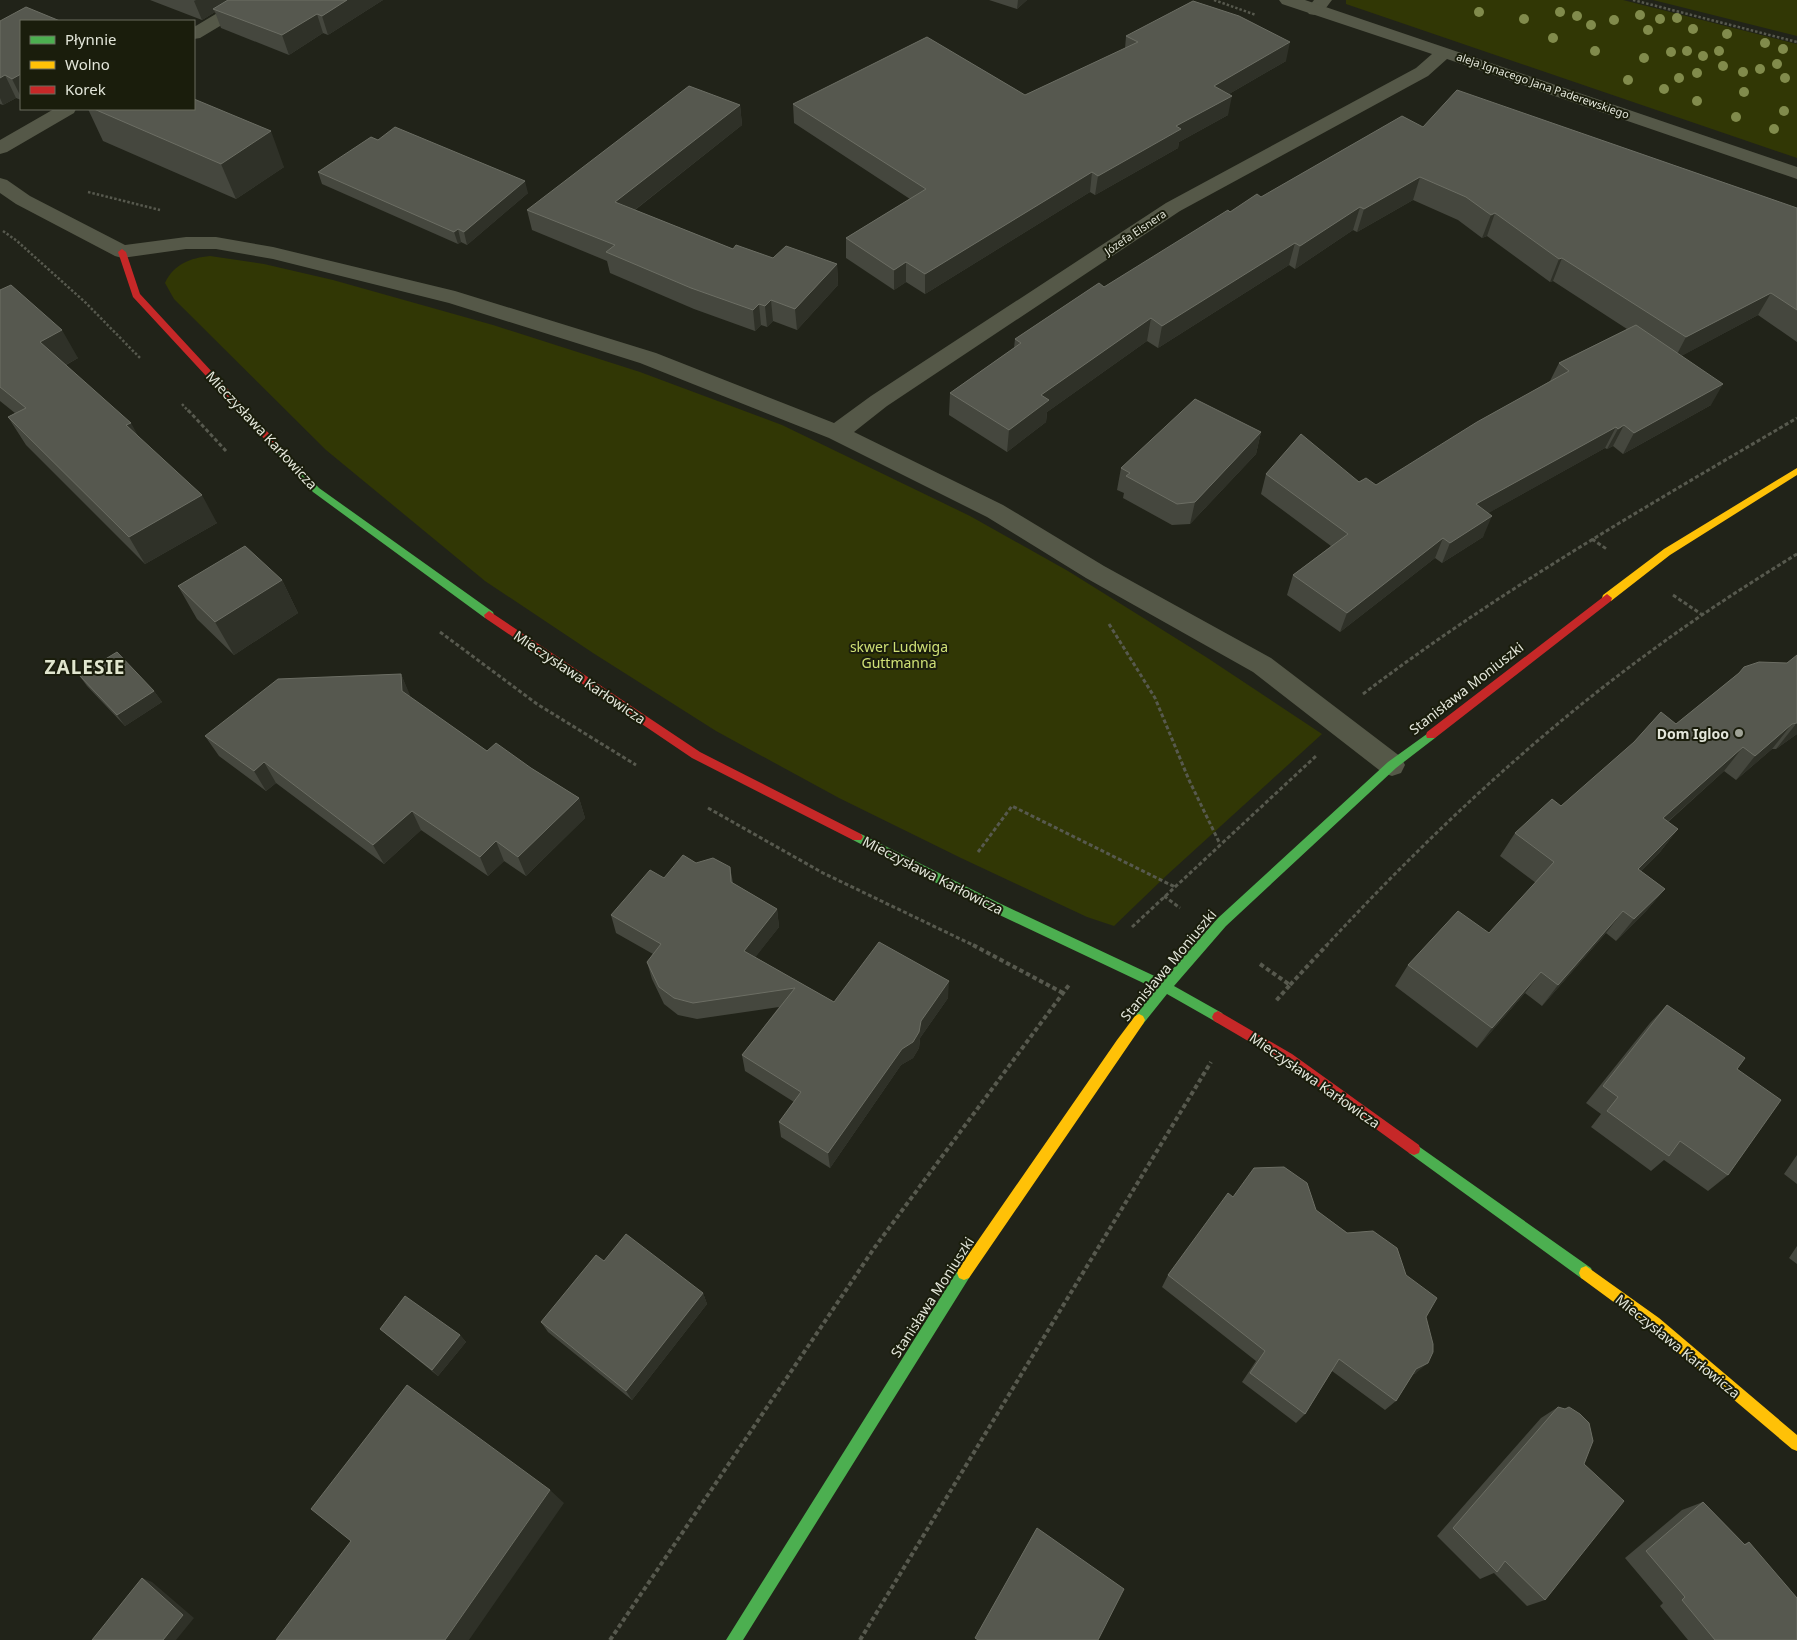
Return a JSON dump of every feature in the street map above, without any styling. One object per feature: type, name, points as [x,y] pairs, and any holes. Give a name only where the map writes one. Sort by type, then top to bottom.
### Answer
[{"type":"street","points":[[195,33],[251,0]]},
{"type":"street","name":"aleja Ignacego Jana Paderewskiego","points":[[1288,0],[1319,5],[1444,52],[1797,173]]},
{"type":"street","name":"Józefa Elsnera","points":[[837,433],[879,401],[1173,207],[1422,72],[1444,52]]},
{"type":"street","points":[[0,148],[65,110]]},
{"type":"street","points":[[0,184],[23,200],[122,252],[186,242],[216,243],[273,253],[455,298],[648,358],[837,433],[995,511],[1095,572],[1262,665],[1392,765]]},
{"type":"street","name":"Mieczysława Karłowicza","points":[[122,252],[136,295],[316,490],[462,597],[696,755],[954,886],[1166,987],[1288,1058],[1654,1323],[1797,1444]]},
{"type":"street","name":"Stanisława Moniuszki","points":[[734,1640],[948,1296],[1121,1044],[1166,987],[1222,922],[1392,765],[1667,552],[1797,471]]},
{"type":"path","points":[[1632,0],[1797,42]]},
{"type":"path","points":[[1127,933],[1164,896],[1315,758],[1357,699],[1418,652],[1575,549],[1797,418]]},
{"type":"path","points":[[1271,1006],[1349,920],[1440,828],[1532,744],[1598,690],[1701,614],[1797,554]]},
{"type":"path","points":[[1095,572],[1096,603],[1155,698],[1189,780],[1220,844]]},
{"type":"path","points":[[954,886],[1012,806],[1175,887]]},
{"type":"path","points":[[1164,896],[1180,908]]},
{"type":"path","points":[[1260,964],[1290,985]]},
{"type":"path","points":[[610,1640],[874,1246],[1073,980]]},
{"type":"path","points":[[860,1640],[1213,1058]]},
{"type":"green space","points":[[1346,0],[1623,0],[1797,44],[1797,158],[1346,4]]},
{"type":"green space","points":[[1653,0],[1797,0],[1797,36]]},
{"type":"green space","name":"skwer Ludwiga Guttmanna","points":[[210,256],[264,264],[333,280],[493,325],[640,372],[782,425],[970,516],[1068,571],[1206,657],[1322,734],[1167,875],[1114,926],[1087,917],[839,798],[716,731],[593,653],[485,581],[326,450],[174,299],[165,283],[173,271],[189,260]]},
{"type":"building","points":[[228,0],[347,0],[322,16],[317,14],[282,35],[213,9]]},
{"type":"building","points":[[1193,1],[1239,16],[1290,42],[1214,86],[1232,96],[1176,126],[1181,129],[1098,176],[1092,172],[925,274],[906,262],[894,270],[846,238],[926,189],[793,104],[927,37],[1025,95],[1138,42],[1126,36]]},
{"type":"building","points":[[26,7],[58,20],[20,20],[20,75],[12,79],[5,75],[0,78],[0,21]]},
{"type":"building","points":[[689,86],[740,105],[615,202],[733,249],[736,245],[773,258],[786,246],[837,264],[795,309],[771,300],[765,306],[759,304],[753,310],[691,288],[606,252],[615,245],[527,210]]},
{"type":"building","points":[[1457,90],[1797,208],[1797,310],[1771,293],[1686,337],[1562,258],[1559,259],[1495,213],[1491,215],[1466,197],[1420,177],[1364,209],[1360,207],[1300,246],[1295,243],[1162,326],[1151,318],[1041,395],[1049,400],[1009,430],[950,393],[1021,343],[1015,339],[1099,283],[1104,287],[1228,210],[1230,212],[1257,194],[1261,197],[1402,116],[1423,127]]},
{"type":"building","points":[[195,99],[271,131],[221,164],[96,110],[195,110]]},
{"type":"building","points":[[395,127],[525,181],[464,232],[458,229],[454,232],[318,172],[371,137],[378,140]]},
{"type":"building","points":[[11,285],[62,330],[40,342],[131,423],[126,425],[202,495],[129,537],[8,417],[26,408],[0,387],[0,290]]},
{"type":"building","points":[[1636,325],[1723,384],[1634,433],[1624,425],[1618,429],[1616,427],[1476,504],[1492,516],[1450,543],[1443,538],[1347,613],[1293,575],[1348,534],[1266,474],[1301,434],[1359,482],[1366,478],[1376,485],[1477,422],[1569,371],[1559,363]]},
{"type":"building","points":[[1195,399],[1261,432],[1195,502],[1177,504],[1126,476],[1130,473],[1121,468]]},
{"type":"building","points":[[245,546],[282,580],[215,622],[178,586]]},
{"type":"building","points":[[117,652],[154,691],[117,715],[79,675]]},
{"type":"building","points":[[1797,655],[1797,723],[1792,724],[1755,756],[1743,747],[1663,818],[1678,829],[1638,869],[1665,889],[1634,919],[1623,911],[1558,985],[1541,972],[1492,1028],[1408,965],[1458,911],[1489,933],[1554,862],[1515,833],[1552,799],[1561,806],[1634,742],[1661,712],[1676,724],[1744,667],[1759,662],[1787,663]]},
{"type":"building","points":[[401,674],[402,691],[487,751],[496,743],[531,768],[579,798],[518,857],[496,841],[480,857],[412,811],[373,845],[264,762],[254,771],[205,736],[278,679]]},
{"type":"building","points":[[683,855],[696,863],[713,858],[730,867],[731,882],[777,909],[744,951],[834,1002],[879,942],[949,981],[921,1021],[919,1032],[913,1042],[902,1049],[828,1153],[779,1122],[801,1092],[742,1055],[795,988],[693,1003],[674,998],[659,987],[647,962],[661,944],[611,915],[650,870],[664,878]]},
{"type":"building","points":[[1667,1005],[1745,1058],[1737,1069],[1781,1100],[1728,1175],[1680,1141],[1669,1156],[1607,1111],[1618,1097],[1603,1086]]},
{"type":"building","points":[[1284,1167],[1307,1183],[1316,1210],[1347,1233],[1373,1231],[1397,1248],[1406,1275],[1437,1298],[1426,1317],[1433,1344],[1433,1352],[1428,1363],[1416,1369],[1396,1401],[1339,1359],[1305,1414],[1250,1373],[1265,1351],[1168,1275],[1228,1193],[1233,1197],[1254,1168]]},
{"type":"building","points":[[626,1234],[703,1293],[626,1391],[541,1322],[596,1255],[604,1261]]},
{"type":"building","points":[[405,1296],[460,1335],[432,1370],[380,1329]]},
{"type":"building","points":[[407,1385],[550,1490],[445,1640],[276,1640],[351,1541],[311,1509]]},
{"type":"building","points":[[1558,1407],[1565,1409],[1569,1407],[1589,1423],[1593,1441],[1584,1464],[1624,1501],[1545,1600],[1505,1561],[1497,1572],[1453,1528]]},
{"type":"building","points":[[1703,1502],[1745,1545],[1749,1542],[1797,1598],[1797,1640],[1715,1640],[1682,1600],[1685,1597],[1646,1551]]},
{"type":"building","points":[[1037,1528],[1124,1589],[1098,1640],[978,1640],[975,1638]]},
{"type":"building","points":[[142,1578],[183,1615],[163,1640],[92,1640]]},
{"type":"traffic: fast","points":[[272,442],[316,490],[489,615]]},
{"type":"traffic: fast","points":[[1139,1020],[1222,922],[1392,765],[1431,735]]},
{"type":"traffic: fast","points":[[857,837],[995,907],[1165,987],[1218,1017]]},
{"type":"traffic: fast","points":[[1414,1149],[1586,1273]]},
{"type":"traffic: fast","points":[[734,1640],[964,1273]]},
{"type":"traffic: slow","points":[[1607,598],[1667,552],[1797,471]]},
{"type":"traffic: slow","points":[[964,1273],[1139,1020]]},
{"type":"traffic: slow","points":[[1586,1273],[1654,1323],[1797,1444]]},
{"type":"traffic: jam","points":[[122,252],[136,295],[272,442]]},
{"type":"traffic: jam","points":[[1431,735],[1607,598]]},
{"type":"traffic: jam","points":[[489,615],[696,755],[857,837]]},
{"type":"traffic: jam","points":[[1218,1017],[1288,1058],[1414,1149]]},
{"type":"place","name":"Dom Igloo","points":[[1739,733]]},
{"type":"district","name":"ZALESIE","points":[[85,667]]}]
